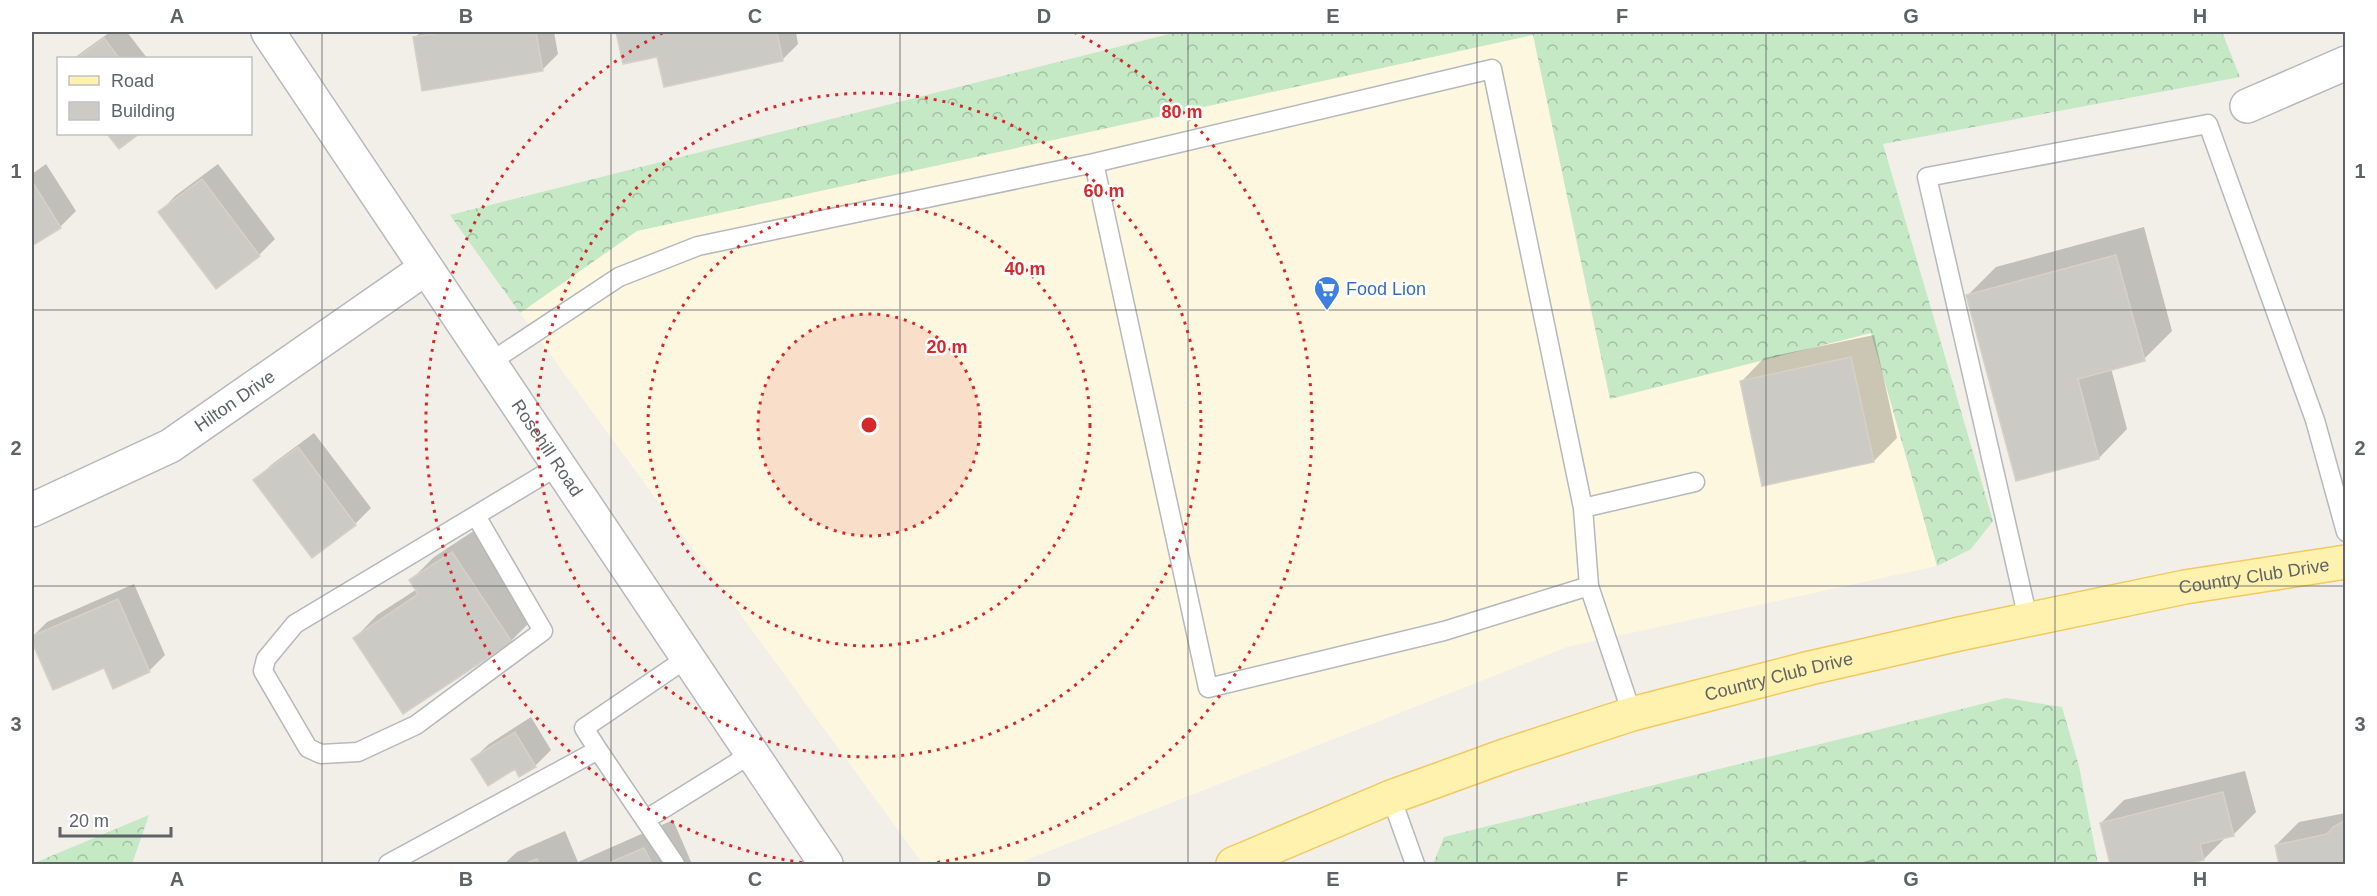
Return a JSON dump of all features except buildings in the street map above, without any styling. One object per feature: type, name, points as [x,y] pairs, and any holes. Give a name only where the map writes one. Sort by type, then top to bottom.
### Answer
[{"type":"main road","name":"Rosehill Road","points":[[268,32],[826,864]]},
{"type":"main road","points":[[2247,106],[2346,63]]},
{"type":"main road","name":"Hilton Drive","points":[[32,510],[170,446],[426,268]]},
{"type":"main road","name":"Country Club Drive","points":[[1233,864],[1390,797],[1632,714],[1810,668],[2028,619],[2185,586],[2346,562]]},
{"type":"lane","points":[[489,363],[619,277],[698,246],[1094,163],[1492,69],[1583,507],[1589,585],[1632,714]]},
{"type":"lane","points":[[2028,619],[1927,177],[2208,124],[2315,420],[2346,532]]},
{"type":"lane","points":[[1094,163],[1208,688],[1444,631],[1589,585]]},
{"type":"lane","points":[[476,516],[543,631],[416,725],[358,752],[321,754],[308,748],[263,671],[266,659],[295,624],[558,466]]},
{"type":"lane","points":[[1583,507],[1695,482]]},
{"type":"lane","points":[[675,864],[584,728],[687,658]]},
{"type":"lane","points":[[388,864],[598,750]]},
{"type":"lane","points":[[645,820],[751,754]]},
{"type":"lane","points":[[1390,797],[1415,864]]},
{"type":"shaded area","points":[[1533,35],[1610,399],[1871,332],[1937,566],[1567,647],[1016,864],[923,864],[520,313],[637,231]]},
{"type":"green space","points":[[1177,32],[2222,32],[2240,77],[1883,144],[1993,521],[1971,549],[1937,566],[1871,333],[1610,399],[1533,35],[637,231],[520,313],[450,215]]},
{"type":"green space","points":[[2006,698],[2062,707],[2079,766],[2098,864],[1433,864],[1444,837]]},
{"type":"green space","points":[[149,815],[132,864],[32,864]]},
{"type":"place","name":"Food Lion","points":[[1327,312]]}]
